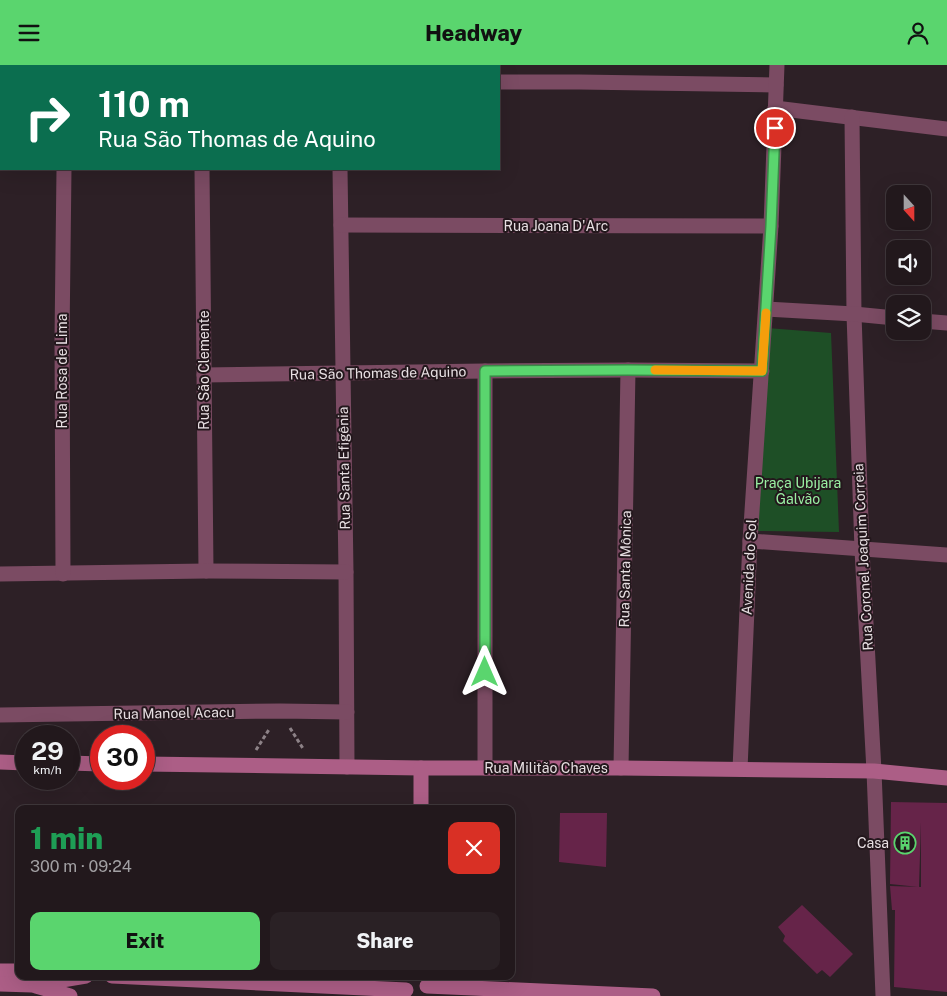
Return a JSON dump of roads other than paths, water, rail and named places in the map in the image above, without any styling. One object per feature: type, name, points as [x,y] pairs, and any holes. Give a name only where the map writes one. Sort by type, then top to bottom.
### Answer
[{"type":"street","name":"Avenida do Sol","points":[[740,769],[750,541],[771,226],[777,65]]},
{"type":"street","points":[[500,82],[776,85]]},
{"type":"street","points":[[775,108],[947,129]]},
{"type":"street","name":"Rua Coronel Joaquim Correia","points":[[852,117],[854,314],[862,549],[874,771],[883,996]]},
{"type":"street","name":"Rua Rosa de Lima","points":[[63,574],[62,339],[64,170]]},
{"type":"street","name":"Rua São Clemente","points":[[202,170],[206,571]]},
{"type":"street","name":"Rua Santa Efigênia","points":[[340,170],[347,767]]},
{"type":"street","name":"Rua Joana D'Arc","points":[[341,225],[771,226]]},
{"type":"street","points":[[766,309],[886,317]]},
{"type":"street","points":[[931,322],[947,323]]},
{"type":"street","name":"Rua Santa Mônica","points":[[621,768],[628,370]]},
{"type":"street","points":[[485,371],[485,768]]},
{"type":"street","name":"Rua São Thomas de Aquino","points":[[204,375],[485,371],[762,371]]},
{"type":"street","points":[[750,541],[947,555]]},
{"type":"street","points":[[0,574],[206,571],[346,572]]},
{"type":"street","name":"Rua Manoel Acacu","points":[[0,715],[280,711],[347,712]]},
{"type":"street","points":[[0,762],[15,763]]},
{"type":"street","name":"Rua Militão Chaves","points":[[155,764],[421,769],[621,768],[874,771],[947,778]]},
{"type":"street","points":[[421,769],[421,805]]},
{"type":"street","points":[[0,971],[15,971]]},
{"type":"street","points":[[0,984],[32,985],[62,980]]},
{"type":"street","points":[[214,980],[653,996]]},
{"type":"street","points":[[32,985],[70,996]]},
{"type":"place","name":"Casa","points":[[905,843]]},
{"type":"park label","name":"Praça Ubijara Galvão","points":[[798,491]]}]
